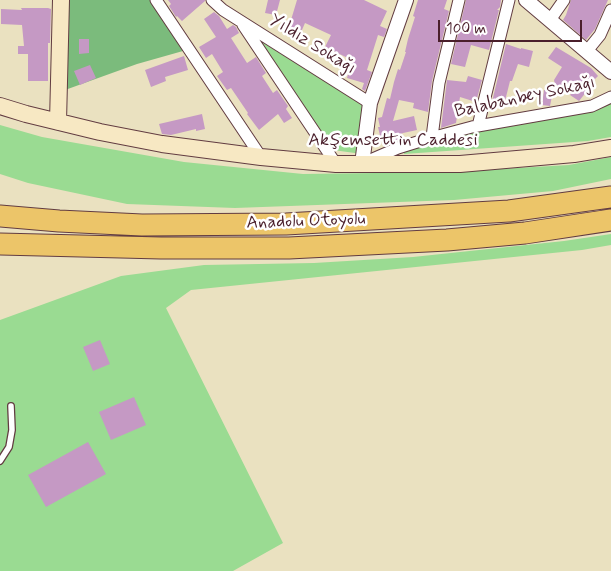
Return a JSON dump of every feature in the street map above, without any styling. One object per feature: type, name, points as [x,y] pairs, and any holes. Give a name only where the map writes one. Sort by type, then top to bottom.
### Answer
[{"type":"highway","name":"Anadolu Otoyolu","points":[[0,216],[142,225],[286,224],[509,211],[611,196]]},
{"type":"highway","name":"Anadolu Otoyolu","points":[[0,244],[161,248],[289,248],[447,240],[525,233],[611,220]]},
{"type":"main road","points":[[58,122],[61,0]]},
{"type":"main road","name":"Akşemsettin Caddesi","points":[[0,106],[100,132],[162,144],[261,157],[336,164],[460,164],[574,154],[611,148]]},
{"type":"street","points":[[156,0],[261,157]]},
{"type":"street","name":"Yıldız Sokağı","points":[[212,0],[223,10],[370,102]]},
{"type":"street","points":[[362,164],[370,102],[406,0]]},
{"type":"street","points":[[432,137],[439,83],[460,0]]},
{"type":"street","points":[[478,126],[509,0]]},
{"type":"street","points":[[526,0],[611,72]]},
{"type":"street","points":[[550,20],[564,0]]},
{"type":"street","points":[[587,51],[600,35],[611,10]]},
{"type":"street","points":[[241,21],[336,164]]},
{"type":"street","name":"Balabanbey Sokağı","points":[[362,164],[398,148],[432,137],[478,126],[592,106],[611,97]]},
{"type":"lane","points":[[0,461],[9,447],[12,430],[10,406]]},
{"type":"green space","points":[[66,0],[160,0],[190,49],[137,64],[65,90]]},
{"type":"green space","points":[[257,39],[362,104],[362,154],[333,150]]},
{"type":"green space","points":[[611,103],[611,137],[588,141],[404,154],[404,151],[479,128],[589,110]]},
{"type":"green space","points":[[0,125],[42,137],[184,162],[303,174],[447,172],[569,165],[611,157],[611,179],[553,191],[454,200],[235,208],[127,204],[28,183],[0,174]]},
{"type":"green space","points":[[611,234],[611,245],[582,250],[191,290],[166,308],[283,543],[233,571],[0,571],[0,320],[121,276],[204,265],[314,263],[413,257],[564,241]]},
{"type":"building","points":[[168,0],[205,1],[182,21],[176,17],[169,6],[171,4]]},
{"type":"building","points":[[268,0],[280,0],[276,15],[265,13]]},
{"type":"building","points":[[297,0],[364,0],[387,11],[380,26],[387,29],[384,37],[378,35],[367,70],[372,72],[365,91],[362,89],[364,83],[347,78],[352,60],[325,47],[331,35],[305,23],[298,39],[287,34],[293,20],[291,20]]},
{"type":"building","points":[[418,0],[447,0],[444,9],[449,11],[432,81],[428,112],[413,108],[414,103],[399,100],[393,121],[414,116],[417,130],[403,133],[397,136],[398,140],[386,143],[385,139],[381,140],[378,118],[382,117],[387,98],[390,99],[398,69],[400,70]]},
{"type":"building","points":[[466,0],[501,0],[500,7],[497,10],[499,10],[489,50],[471,45],[465,67],[451,64]]},
{"type":"building","points":[[571,0],[608,0],[595,29],[586,40],[563,20]]},
{"type":"building","points":[[21,8],[51,9],[50,43],[48,43],[48,81],[28,81],[28,54],[18,54],[18,46],[24,46],[22,25],[1,24],[1,9],[22,10]]},
{"type":"building","points":[[214,12],[219,16],[227,29],[233,25],[236,27],[239,33],[231,38],[247,63],[256,57],[266,73],[262,76],[273,93],[277,90],[288,106],[286,109],[292,118],[284,123],[278,114],[259,130],[231,88],[227,90],[217,76],[223,72],[212,54],[206,58],[199,47],[216,37],[204,19]]},
{"type":"building","points":[[79,39],[89,39],[89,53],[79,54]]},
{"type":"building","points":[[506,44],[533,51],[529,67],[518,64],[512,81],[510,81],[503,109],[491,106]]},
{"type":"building","points":[[556,47],[591,68],[598,76],[585,89],[587,91],[579,101],[570,95],[574,90],[555,85],[554,80],[562,67],[548,58]]},
{"type":"building","points":[[184,56],[188,70],[165,77],[166,81],[151,87],[145,70]]},
{"type":"building","points":[[90,65],[96,78],[80,85],[74,71]]},
{"type":"building","points":[[468,76],[482,80],[476,102],[460,97],[456,123],[441,128],[447,80],[466,82]]},
{"type":"building","points":[[544,90],[553,91],[550,106],[542,105]]},
{"type":"building","points":[[202,114],[205,129],[196,131],[196,129],[171,135],[162,134],[159,124]]},
{"type":"building","points":[[100,340],[110,364],[93,371],[83,347]]},
{"type":"building","points":[[134,397],[146,425],[111,440],[99,412]]},
{"type":"building","points":[[88,442],[106,474],[46,507],[28,475]]}]
